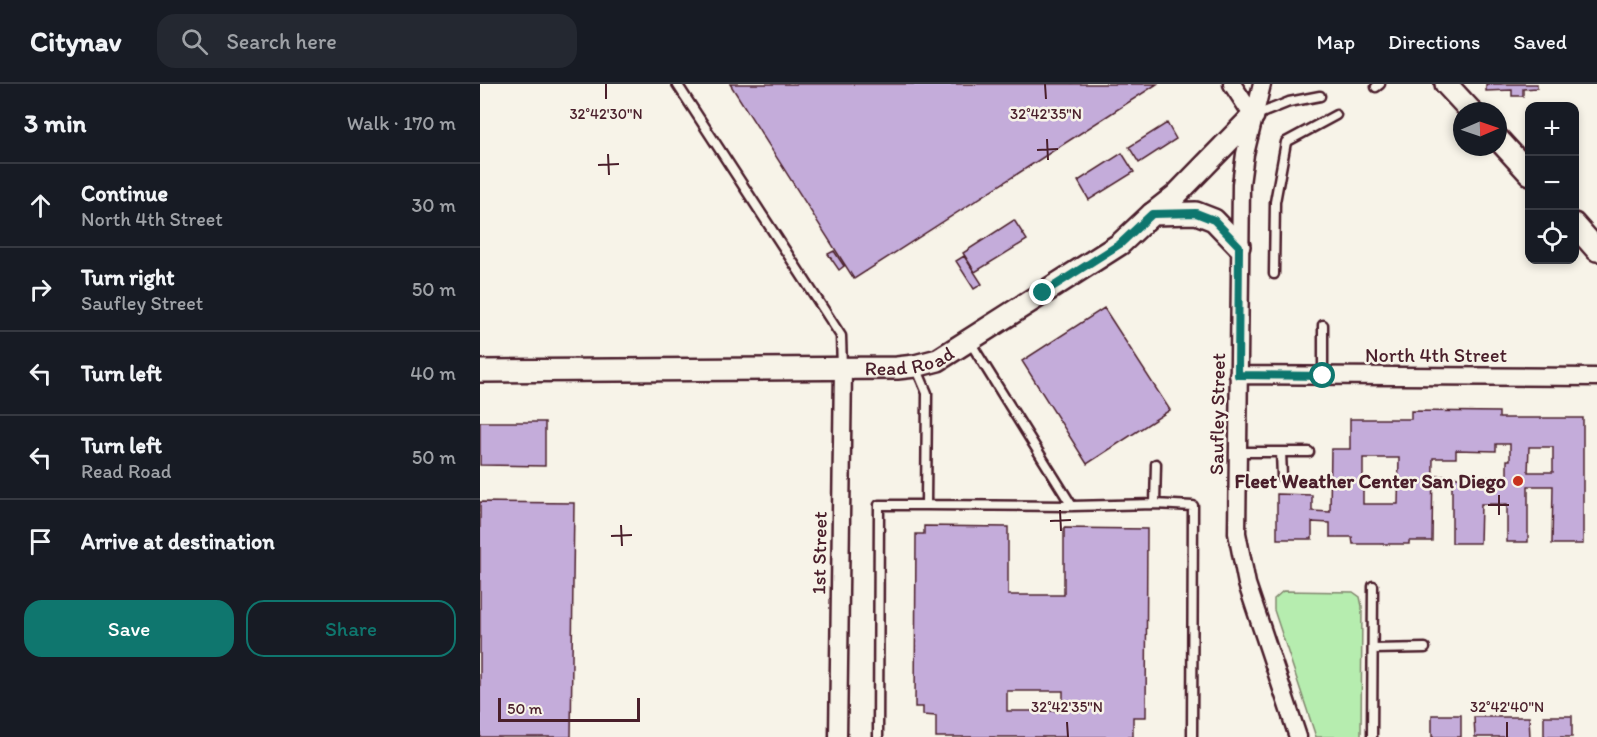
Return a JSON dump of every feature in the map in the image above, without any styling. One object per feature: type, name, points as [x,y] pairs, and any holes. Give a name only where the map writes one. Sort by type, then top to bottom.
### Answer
[{"type":"street","points":[[1232,84],[1253,116]]},
{"type":"street","name":"Saufley Street","points":[[1262,84],[1245,154],[1241,184],[1237,533],[1246,584],[1298,737]]},
{"type":"street","points":[[1446,84],[1463,102]]},
{"type":"street","name":"Read Road","points":[[480,371],[897,368],[938,360],[970,342],[1120,244],[1175,196],[1253,116]]},
{"type":"street","points":[[1507,149],[1525,169]]},
{"type":"street","points":[[1152,214],[1196,213],[1214,220],[1239,246]]},
{"type":"street","points":[[1579,229],[1597,250]]},
{"type":"street","name":"1st Street","points":[[838,737],[843,369]]},
{"type":"street","name":"North 4th Street","points":[[1238,375],[1597,376]]},
{"type":"lane","points":[[677,84],[841,336],[843,369]]},
{"type":"lane","points":[[1253,116],[1289,102],[1320,96]]},
{"type":"lane","points":[[1274,274],[1275,202],[1286,142],[1336,115]]},
{"type":"lane","points":[[1323,325],[1323,376]]},
{"type":"lane","points":[[970,342],[1072,506]]},
{"type":"lane","points":[[915,366],[927,393],[926,505]]},
{"type":"lane","points":[[1237,452],[1309,452]]},
{"type":"lane","points":[[1281,453],[1282,477]]},
{"type":"lane","points":[[1155,504],[1156,464]]},
{"type":"lane","points":[[878,737],[879,505],[1155,504],[1193,506],[1192,737]]},
{"type":"lane","points":[[1372,737],[1373,586]]},
{"type":"lane","points":[[1373,649],[1425,648]]},
{"type":"green space","points":[[1283,591],[1353,592],[1360,597],[1362,606],[1361,737],[1316,737],[1274,610],[1274,599]]},
{"type":"building","points":[[730,84],[1157,84],[854,279]]},
{"type":"building","points":[[1486,84],[1537,84],[1537,88],[1523,89],[1523,96],[1512,96],[1512,90],[1486,91]]},
{"type":"building","points":[[1167,123],[1176,139],[1139,163],[1129,147]]},
{"type":"building","points":[[1122,153],[1134,172],[1089,200],[1078,181]]},
{"type":"building","points":[[1014,220],[1027,240],[975,272],[963,253]]},
{"type":"building","points":[[834,251],[844,266],[839,270],[828,254]]},
{"type":"building","points":[[964,256],[982,284],[974,289],[956,261]]},
{"type":"building","points":[[1104,308],[1170,410],[1087,464],[1022,361]]},
{"type":"building","name":"Fleet Weather Center San Diego","points":[[1411,411],[1499,412],[1499,418],[1583,418],[1583,544],[1552,544],[1553,486],[1528,486],[1528,542],[1507,542],[1507,504],[1481,504],[1480,543],[1452,543],[1452,477],[1507,477],[1510,444],[1496,444],[1496,451],[1456,450],[1456,458],[1433,458],[1432,541],[1409,541],[1409,544],[1353,544],[1352,537],[1330,537],[1330,523],[1312,522],[1312,539],[1277,539],[1277,494],[1312,495],[1312,511],[1330,512],[1331,449],[1350,449],[1350,419],[1411,419]],"holes":[[[1529,447],[1553,447],[1553,472],[1528,472]],[[1363,458],[1399,458],[1398,504],[1363,504]]]},
{"type":"building","points":[[480,422],[545,422],[545,466],[480,465]]},
{"type":"building","name":"Fleet Weather Center San Diego","points":[[1433,476],[1452,476],[1452,484],[1433,484]]},
{"type":"building","points":[[480,502],[574,503],[571,737],[480,737]]},
{"type":"building","points":[[924,526],[1008,527],[1008,595],[1064,595],[1064,528],[1147,529],[1146,717],[1133,717],[1133,737],[936,737],[936,716],[923,715],[923,707],[915,707],[916,534],[924,534]],"holes":[[[1007,691],[1063,691],[1063,711],[1007,711]]]},
{"type":"building","points":[[1432,715],[1461,715],[1461,737],[1432,737]]},
{"type":"building","points":[[1544,716],[1572,716],[1572,737],[1544,737]]},
{"type":"building","points":[[1474,717],[1529,717],[1530,737],[1475,737]]},
{"type":"place","name":"Fleet Weather Center San Diego","points":[[1518,481]]},
{"type":"route","points":[[1043,293],[1120,244],[1152,214],[1196,213],[1214,220],[1239,246],[1238,375],[1323,376]]}]
